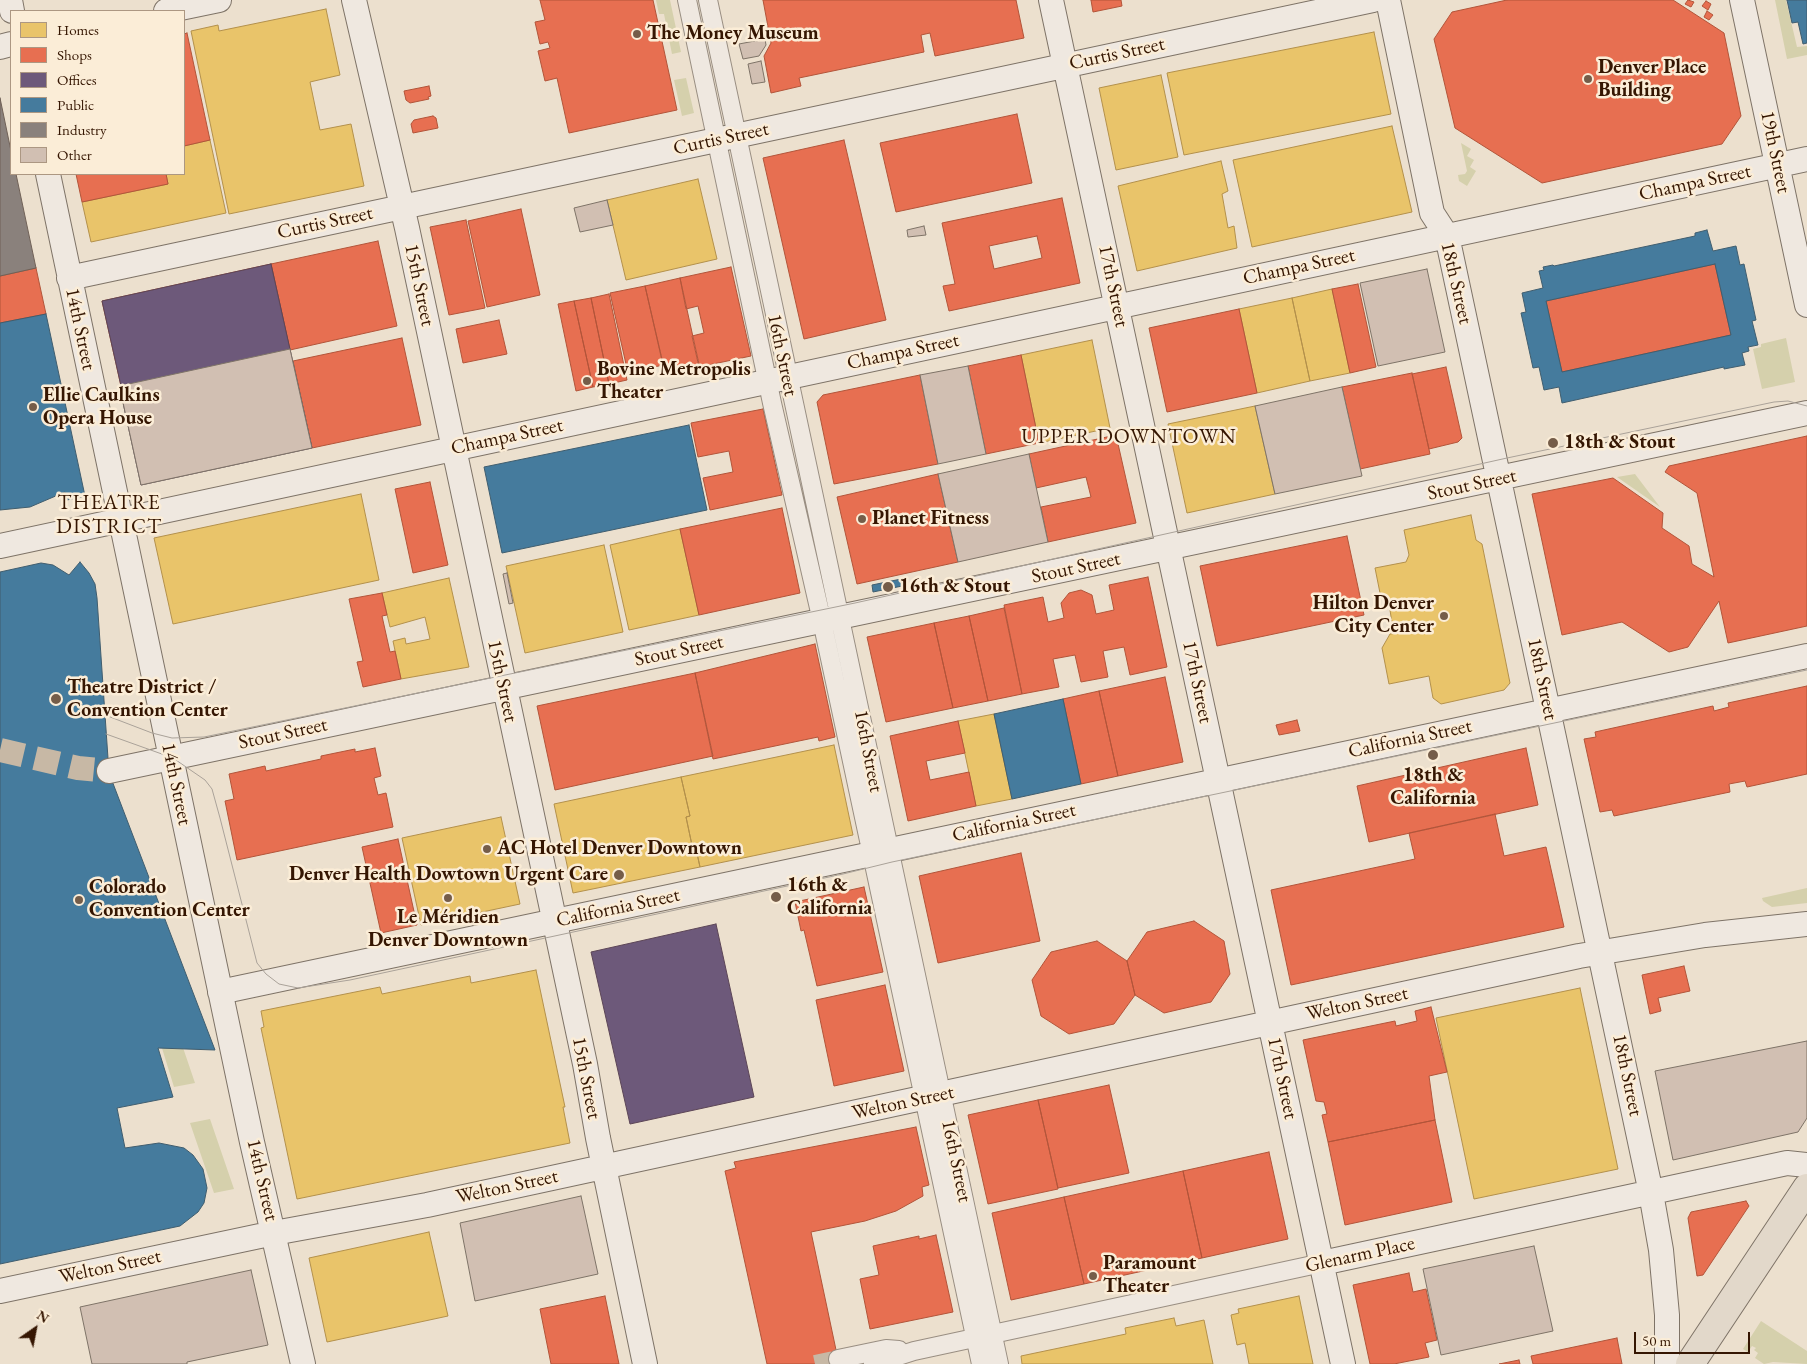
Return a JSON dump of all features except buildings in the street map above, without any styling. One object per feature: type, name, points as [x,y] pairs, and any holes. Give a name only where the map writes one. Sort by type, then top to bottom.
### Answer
[{"type":"main road","points":[[171,10],[219,0]]},
{"type":"main road","name":"15th Street","points":[[354,0],[402,207],[585,1064],[645,1364]]},
{"type":"main road","name":"17th Street","points":[[1051,0],[1343,1364]]},
{"type":"main road","name":"Curtis Street","points":[[69,278],[1373,0]]},
{"type":"main road","name":"18th Street","points":[[1388,0],[1432,213],[1447,236],[1651,1193],[1661,1250],[1667,1315],[1667,1364]]},
{"type":"main road","name":"19th Street","points":[[1742,0],[1807,305]]},
{"type":"main road","name":"Champa Street","points":[[0,546],[1807,159]]},
{"type":"main road","name":"14th Street","points":[[48,175],[220,992],[303,1364]]},
{"type":"main road","name":"Stout Street","points":[[109,771],[1807,413]]},
{"type":"main road","name":"California Street","points":[[220,992],[1807,656]]},
{"type":"main road","name":"Welton Street","points":[[0,1291],[274,1232],[427,1205],[1601,952],[1705,935],[1807,924]]},
{"type":"main road","name":"Glenarm Place","points":[[1322,1263],[1787,1163],[1807,1165]]},
{"type":"main road","points":[[1690,1364],[1807,1188]]},
{"type":"street","points":[[688,0],[726,139]]},
{"type":"street","points":[[708,0],[726,139]]},
{"type":"street","name":"16th Street","points":[[726,139],[777,379],[832,619],[933,1097],[999,1364]]},
{"type":"street","name":"16th Street","points":[[933,1097],[981,1364]]},
{"type":"street","name":"Glenarm Place","points":[[873,1364],[914,1350],[1322,1263]]},
{"type":"street","name":"Glenarm Place","points":[[838,1359],[886,1349],[914,1350]]},
{"type":"shaded area","points":[[656,0],[670,0],[681,52],[672,54],[664,14],[659,14]]},
{"type":"shaded area","points":[[1775,0],[1786,0],[1797,47],[1807,46],[1807,55],[1787,59]]},
{"type":"shaded area","points":[[686,78],[694,113],[682,116],[674,80]]},
{"type":"shaded area","points":[[1461,143],[1471,149],[1467,156],[1474,160],[1470,167],[1476,171],[1467,186],[1459,181],[1458,175],[1465,174],[1467,171]]},
{"type":"shaded area","points":[[1786,338],[1795,382],[1762,389],[1753,349],[1761,347],[1761,344]]},
{"type":"shaded area","points":[[1635,474],[1660,507],[1617,477]]},
{"type":"shaded area","points":[[1807,888],[1807,903],[1772,907],[1763,901],[1762,898]]},
{"type":"shaded area","points":[[177,1030],[195,1083],[174,1087],[157,1032]]},
{"type":"shaded area","points":[[210,1119],[234,1189],[214,1193],[190,1123]]},
{"type":"shaded area","points":[[1761,1321],[1807,1351],[1807,1364],[1773,1362],[1764,1364],[1755,1358],[1758,1353],[1754,1350],[1756,1348],[1752,1346],[1748,1352],[1743,1349]]},
{"type":"tunnel","points":[[0,750],[78,768],[109,771]]},
{"type":"tunnel","points":[[815,1364],[838,1359]]},
{"type":"tram line","points":[[105,715],[152,733],[172,738],[204,737],[855,603],[1507,458],[1774,402],[1788,401],[1807,406]]},
{"type":"tram line","points":[[106,734],[173,758],[205,780],[212,789],[257,963],[266,974],[279,984],[298,988],[350,980],[892,862],[1807,670]]},
{"type":"place","name":"The Money Museum","points":[[637,34]]},
{"type":"place","name":"Denver Place Building","points":[[1588,79]]},
{"type":"place","name":"Bovine Metropolis Theater","points":[[587,381]]},
{"type":"place","name":"Ellie Caulkins Opera House","points":[[33,407]]},
{"type":"place","name":"18th & Stout","points":[[1553,443]]},
{"type":"place","name":"Planet Fitness","points":[[862,519]]},
{"type":"place","name":"16th & Stout","points":[[888,587]]},
{"type":"place","name":"Hilton Denver City Center","points":[[1444,616]]},
{"type":"place","name":"Theatre District / Convention Center","points":[[56,699]]},
{"type":"place","name":"18th & California","points":[[1433,755]]},
{"type":"place","name":"AC Hotel Denver Downtown","points":[[487,849]]},
{"type":"place","name":"Denver Health Dowtown Urgent Care","points":[[619,875]]},
{"type":"place","name":"16th & California","points":[[776,897]]},
{"type":"place","name":"Le Méridien Denver Downtown","points":[[448,898]]},
{"type":"place","name":"Colorado Convention Center","points":[[79,900]]},
{"type":"place","name":"Paramount Theater","points":[[1093,1276]]},
{"type":"district","name":"UPPER DOWNTOWN","points":[[1129,437]]},
{"type":"district","name":"THEATRE DISTRICT","points":[[109,515]]}]
